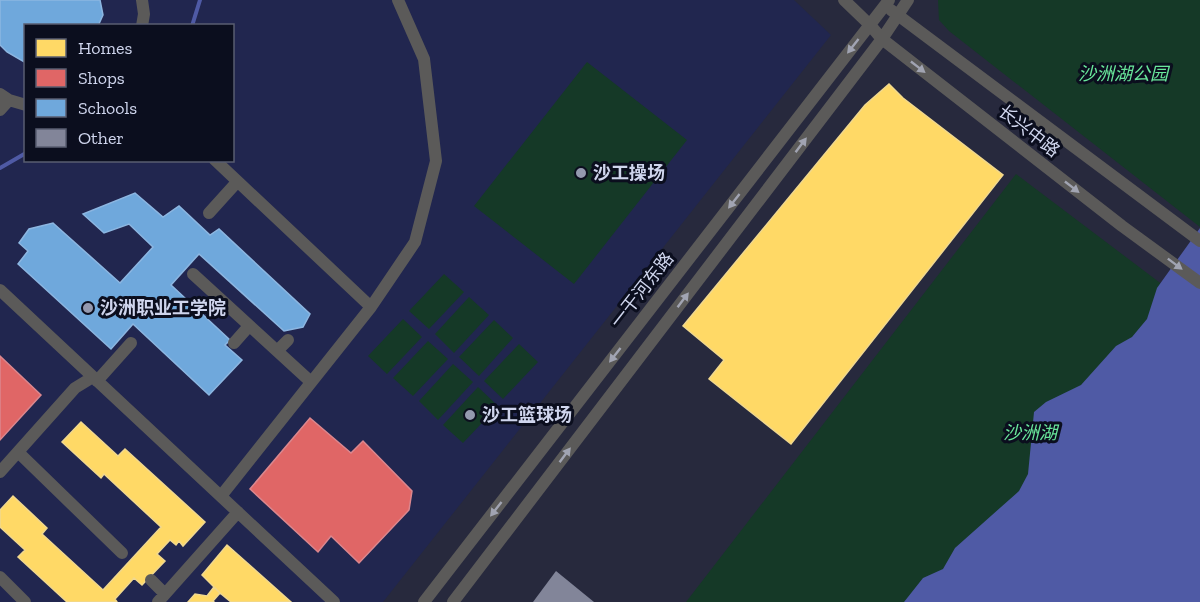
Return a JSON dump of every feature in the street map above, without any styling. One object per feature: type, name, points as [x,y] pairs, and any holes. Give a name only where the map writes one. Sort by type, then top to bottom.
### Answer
[{"type":"street","points":[[142,0],[144,14],[142,24]]},
{"type":"street","points":[[221,496],[371,307],[416,242],[436,161],[424,59],[398,0]]},
{"type":"street","name":"长兴中路","points":[[844,0],[882,39],[1122,226],[1200,282]]},
{"type":"street","points":[[453,602],[882,39],[908,0]]},
{"type":"street","name":"长兴中路","points":[[885,2],[897,16],[1200,241]]},
{"type":"street","name":"一干河东路","points":[[424,602],[870,25],[885,2]]},
{"type":"street","points":[[0,110],[4,97],[24,104]]},
{"type":"street","points":[[217,162],[371,307]]},
{"type":"street","points":[[209,213],[237,182]]},
{"type":"street","points":[[193,274],[311,382]]},
{"type":"street","points":[[0,290],[334,602]]},
{"type":"street","points":[[234,343],[249,326]]},
{"type":"street","points":[[277,351],[288,340]]},
{"type":"street","points":[[0,472],[75,388],[95,379],[131,343]]},
{"type":"street","points":[[18,452],[122,553]]},
{"type":"street","points":[[151,580],[161,598],[238,512]]},
{"type":"street","points":[[0,577],[25,602]]},
{"type":"shaded area","points":[[0,0],[794,0],[831,35],[383,602],[0,602]]},
{"type":"shaded area","name":"沙洲湖","points":[[1200,228],[1200,602],[904,602],[923,578],[943,569],[955,548],[1019,491],[1028,474],[1034,412],[1046,402],[1081,385],[1116,346],[1132,337],[1147,319],[1157,288]]},
{"type":"green space","name":"沙洲湖公园","points":[[938,0],[1200,0],[1200,227],[949,31],[939,20]]},
{"type":"green space","name":"沙工操场","points":[[587,62],[687,140],[574,284],[474,206]]},
{"type":"green space","name":"沙洲湖","points":[[1016,174],[1200,313],[1200,602],[686,602]]},
{"type":"green space","points":[[444,274],[464,292],[429,329],[409,311]]},
{"type":"green space","points":[[469,297],[489,315],[454,353],[435,334]]},
{"type":"green space","points":[[403,319],[422,337],[387,374],[368,356]]},
{"type":"green space","points":[[494,320],[513,338],[479,376],[459,357]]},
{"type":"green space","points":[[428,341],[448,359],[413,396],[393,378]]},
{"type":"green space","points":[[519,344],[538,362],[503,399],[484,381]]},
{"type":"green space","points":[[453,364],[473,382],[438,420],[419,401]]},
{"type":"green space","name":"沙工篮球场","points":[[478,387],[498,406],[463,443],[443,425]]},
{"type":"building: Homes","points":[[889,84],[903,98],[1003,175],[791,444],[709,379],[724,360],[683,326],[865,105]]},
{"type":"building: Homes","points":[[81,422],[118,456],[125,449],[205,522],[183,546],[179,541],[176,545],[170,540],[157,554],[165,561],[142,585],[134,578],[115,599],[117,602],[67,602],[18,557],[25,550],[0,527],[0,510],[13,496],[47,528],[42,534],[103,590],[161,527],[104,474],[101,478],[62,442]]},
{"type":"building: Homes","points":[[227,545],[291,602],[231,602],[220,593],[202,575]]},
{"type":"building: Homes","points":[[214,587],[220,593],[214,602],[188,602],[195,594],[207,596]]},
{"type":"building: Shops","points":[[0,356],[41,395],[0,440]]},
{"type":"building: Shops","points":[[310,418],[351,453],[363,441],[412,491],[409,510],[359,563],[331,536],[318,552],[250,489]]},
{"type":"building: Schools","points":[[0,0],[100,0],[103,15],[99,24],[24,24],[24,62],[0,45]]},
{"type":"building: Schools","points":[[135,193],[163,217],[179,206],[210,235],[219,229],[310,314],[303,327],[284,331],[199,254],[171,285],[230,340],[225,345],[242,360],[209,395],[133,324],[111,349],[18,264],[28,251],[19,243],[29,229],[53,223],[120,283],[153,247],[129,224],[104,233],[83,214]]},
{"type":"building: Other","points":[[556,571],[594,602],[533,602]]},
{"type":"waterway","points":[[193,24],[200,0]]},
{"type":"waterway","points":[[0,168],[24,154]]},
{"type":"place","name":"沙工操场","points":[[581,173]]},
{"type":"place","name":"沙洲职业工学院","points":[[88,308]]},
{"type":"place","name":"沙工篮球场","points":[[470,415]]}]
